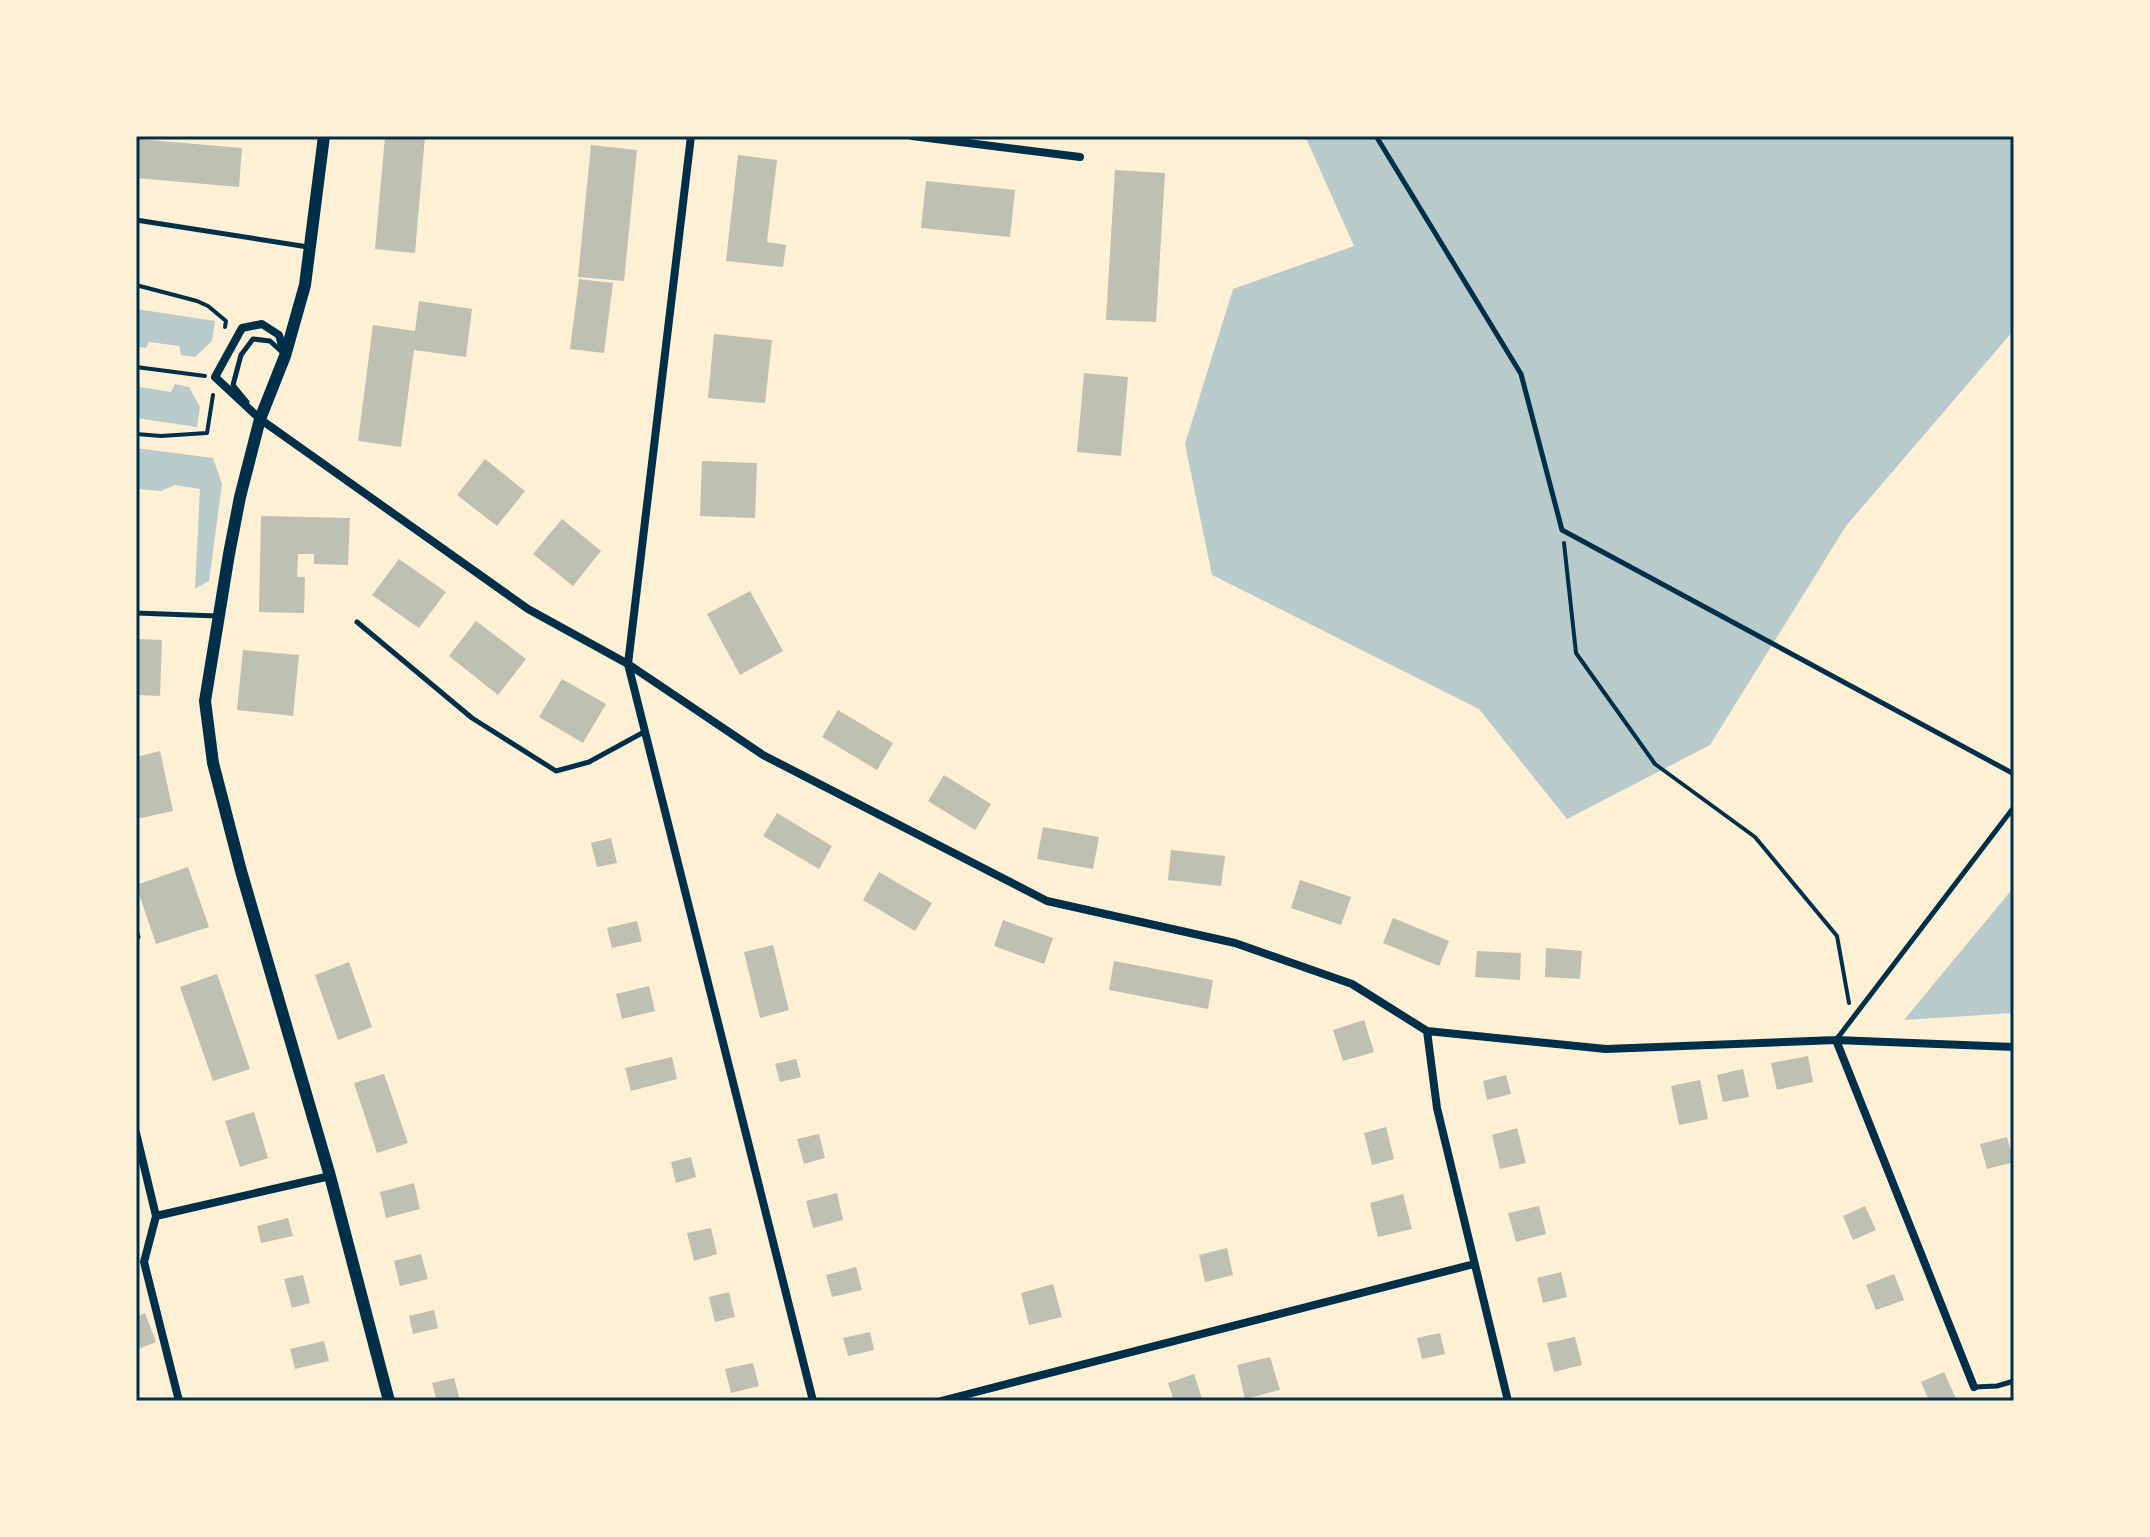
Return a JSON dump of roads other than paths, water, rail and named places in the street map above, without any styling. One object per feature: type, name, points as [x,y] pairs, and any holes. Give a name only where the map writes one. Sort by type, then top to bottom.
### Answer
[{"type":"street","points":[[324,136],[305,285],[285,356],[260,419],[240,497],[205,701],[213,763],[241,871],[330,1176],[389,1401]]},
{"type":"street","points":[[691,136],[628,664],[813,1401]]},
{"type":"street","points":[[912,136],[1080,157]]},
{"type":"street","points":[[285,356],[279,335],[262,324],[242,328],[215,377],[260,419],[528,609],[628,664],[763,755],[1047,901],[1235,943],[1352,984],[1427,1031],[1606,1049],[1836,1040],[2014,1047]]},
{"type":"street","points":[[1427,1031],[1437,1108],[1508,1401]]},
{"type":"street","points":[[1836,1040],[1974,1387]]},
{"type":"street","points":[[136,1133],[156,1216],[144,1262],[179,1401]]},
{"type":"street","points":[[156,1216],[330,1176]]},
{"type":"street","points":[[941,1401],[1474,1264]]},
{"type":"lane","points":[[1376,136],[1521,374],[1562,530],[2014,774]]},
{"type":"lane","points":[[136,220],[309,248]]},
{"type":"lane","points":[[260,419],[233,385],[241,355],[253,339],[270,341],[285,356]]},
{"type":"lane","points":[[136,613],[218,616]]},
{"type":"lane","points":[[357,622],[472,718],[556,771],[589,762],[644,732]]},
{"type":"lane","points":[[1836,1040],[2014,807]]},
{"type":"lane","points":[[136,931],[136,940]]},
{"type":"lane","points":[[1974,1387],[1997,1386],[2014,1381]]}]
